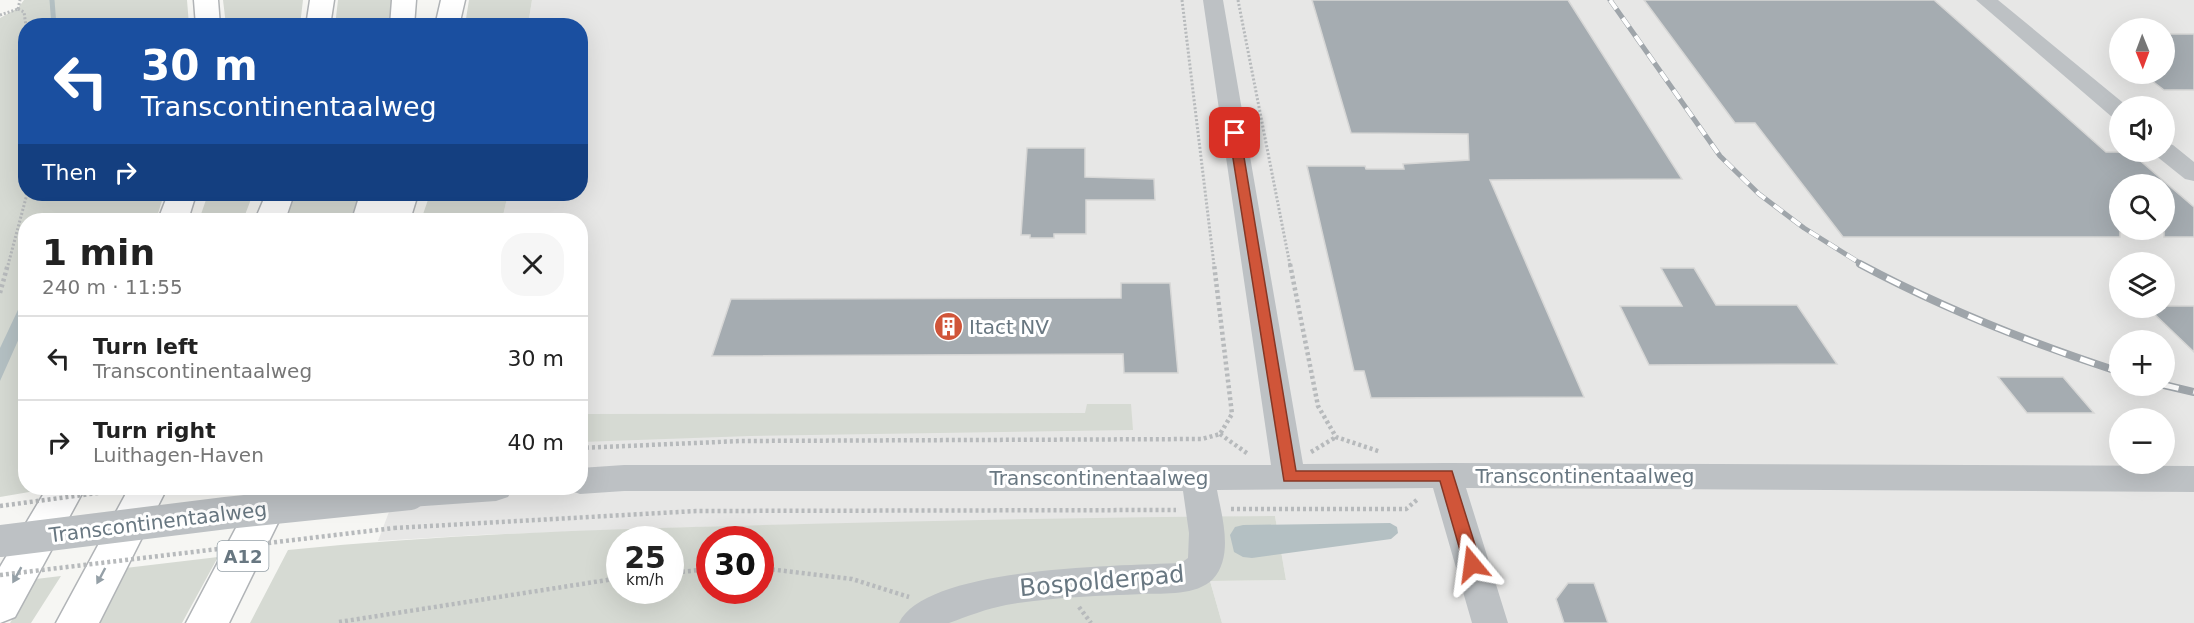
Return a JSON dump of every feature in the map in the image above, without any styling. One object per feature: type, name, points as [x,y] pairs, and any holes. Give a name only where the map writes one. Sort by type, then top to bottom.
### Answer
[{"type":"highway","points":[[206,0],[207,18]]},
{"type":"highway","points":[[319,18],[322,0]]},
{"type":"highway","points":[[403,18],[404,0]]},
{"type":"highway","points":[[442,18],[443,0]]},
{"type":"highway","points":[[449,18],[453,0]]},
{"type":"highway","points":[[0,605],[62,495]]},
{"type":"highway","points":[[76,623],[144,495]]},
{"type":"highway","name":"A12","points":[[207,623],[273,495]]},
{"type":"street","points":[[1213,0],[1298,466]]},
{"type":"street","points":[[1986,0],[2109,103]]},
{"type":"street","points":[[2175,159],[2194,174]]},
{"type":"street","name":"Transcontinentaalweg","points":[[588,480],[624,478],[1200,494],[1298,466],[1446,475],[2194,479]]},
{"type":"street","points":[[1446,475],[1490,623]]},
{"type":"street","name":"Bospolderpad","points":[[929,615],[968,597],[1001,591],[1183,578],[1195,574],[1204,564],[1207,550],[1200,494]]},
{"type":"street","name":"Transcontinentaalweg","points":[[0,541],[401,495]]},
{"type":"path","points":[[18,9],[20,0]]},
{"type":"path","points":[[588,448],[741,441],[1202,439],[1220,434],[1232,414],[1182,0]]},
{"type":"path","points":[[1238,0],[1318,406],[1336,436],[1391,456]]},
{"type":"path","points":[[0,15],[18,9],[24,12],[25,18]]},
{"type":"path","points":[[0,293],[18,227]]},
{"type":"path","points":[[1220,434],[1250,455]]},
{"type":"path","points":[[1298,466],[1336,436]]},
{"type":"path","points":[[0,575],[394,528],[696,511],[1200,494],[1259,509],[1406,509],[1446,475]]},
{"type":"path","points":[[0,506],[82,495]]},
{"type":"path","points":[[774,570],[852,579],[929,615]]},
{"type":"path","points":[[339,622],[606,580]]},
{"type":"shaded area","points":[[24,0],[187,0],[188,18],[18,18],[18,201],[162,201],[158,213],[18,213],[18,494],[0,497],[0,18],[18,8]]},
{"type":"shaded area","points":[[223,0],[303,0],[301,18],[225,18]]},
{"type":"shaded area","points":[[338,0],[392,0],[391,18],[336,18]]},
{"type":"shaded area","points":[[469,0],[532,0],[529,18],[466,18]]},
{"type":"shaded area","points":[[532,0],[2194,0],[2194,623],[1222,623],[1210,581],[1286,580],[1275,516],[684,527],[606,526],[606,530],[378,541],[395,495],[588,495],[588,213],[504,213],[506,201],[588,201],[588,18],[529,18]]},
{"type":"shaded area","points":[[206,201],[250,201],[246,213],[201,213]]},
{"type":"shaded area","points":[[293,201],[358,201],[354,213],[288,213]]},
{"type":"shaded area","points":[[428,201],[506,201],[504,213],[423,213]]},
{"type":"shaded area","points":[[18,310],[18,341],[0,381],[0,348]]},
{"type":"shaded area","points":[[1087,404],[1131,404],[1133,430],[750,436],[588,442],[588,414],[1085,413]]},
{"type":"shaded area","points":[[1275,516],[1286,580],[1210,581],[1222,623],[250,623],[288,550],[416,539],[606,530],[606,604],[684,604],[684,528],[696,527],[696,604],[774,604],[774,526],[739,526]]},
{"type":"shaded area","points":[[1390,523],[1397,527],[1398,533],[1391,539],[1252,558],[1243,557],[1234,552],[1230,535],[1235,527],[1243,525]]},
{"type":"shaded area","points":[[218,557],[182,623],[84,623],[117,569]]},
{"type":"shaded area","points":[[61,576],[31,623],[10,623],[36,579]]},
{"type":"building","points":[[1312,0],[1568,0],[1682,179],[1490,180],[1584,397],[1371,398],[1364,371],[1354,371],[1307,166],[1404,169],[1403,164],[1469,160],[1468,134],[1351,133]]},
{"type":"building","points":[[1644,0],[1934,0],[2106,152],[2109,152],[2109,162],[2142,162],[2156,174],[2109,174],[2109,237],[1843,237],[1755,123],[1735,123]]},
{"type":"building","points":[[2175,34],[2194,34],[2194,90],[2164,90],[2156,84],[2175,84]]},
{"type":"building","points":[[1027,148],[1085,148],[1085,177],[1154,179],[1155,200],[1086,200],[1086,234],[1054,234],[1054,238],[1030,238],[1030,235],[1021,235]]},
{"type":"building","points":[[2175,191],[2194,207],[2194,237],[2175,237]]},
{"type":"building","points":[[1661,268],[1694,268],[1716,305],[1797,305],[1837,364],[1649,365],[1620,306],[1682,306]]},
{"type":"building","name":"Itact NV","points":[[1121,283],[1170,283],[1178,373],[1124,373],[1123,354],[712,356],[731,299],[1121,298]]},
{"type":"building","points":[[2175,306],[2194,306],[2194,352],[2175,334],[2175,330],[2171,330],[2158,318],[2175,318]]},
{"type":"building","points":[[1998,377],[2063,377],[2094,413],[2027,413]]},
{"type":"building","points":[[1568,583],[1594,583],[1608,623],[1564,623],[1556,599]]},
{"type":"waterway","points":[[52,0],[53,18]]},
{"type":"railway","points":[[1610,0],[1720,156],[1759,194],[1804,228],[1863,265]]},
{"type":"railway","points":[[1860,264],[1923,296],[1988,324],[2109,368]]},
{"type":"railway","points":[[2175,388],[2194,392]]},
{"type":"place","name":"Itact NV","points":[[948,327]]},
{"type":"route","points":[[1235,133],[1289,477],[1446,475],[1472,564]]}]
